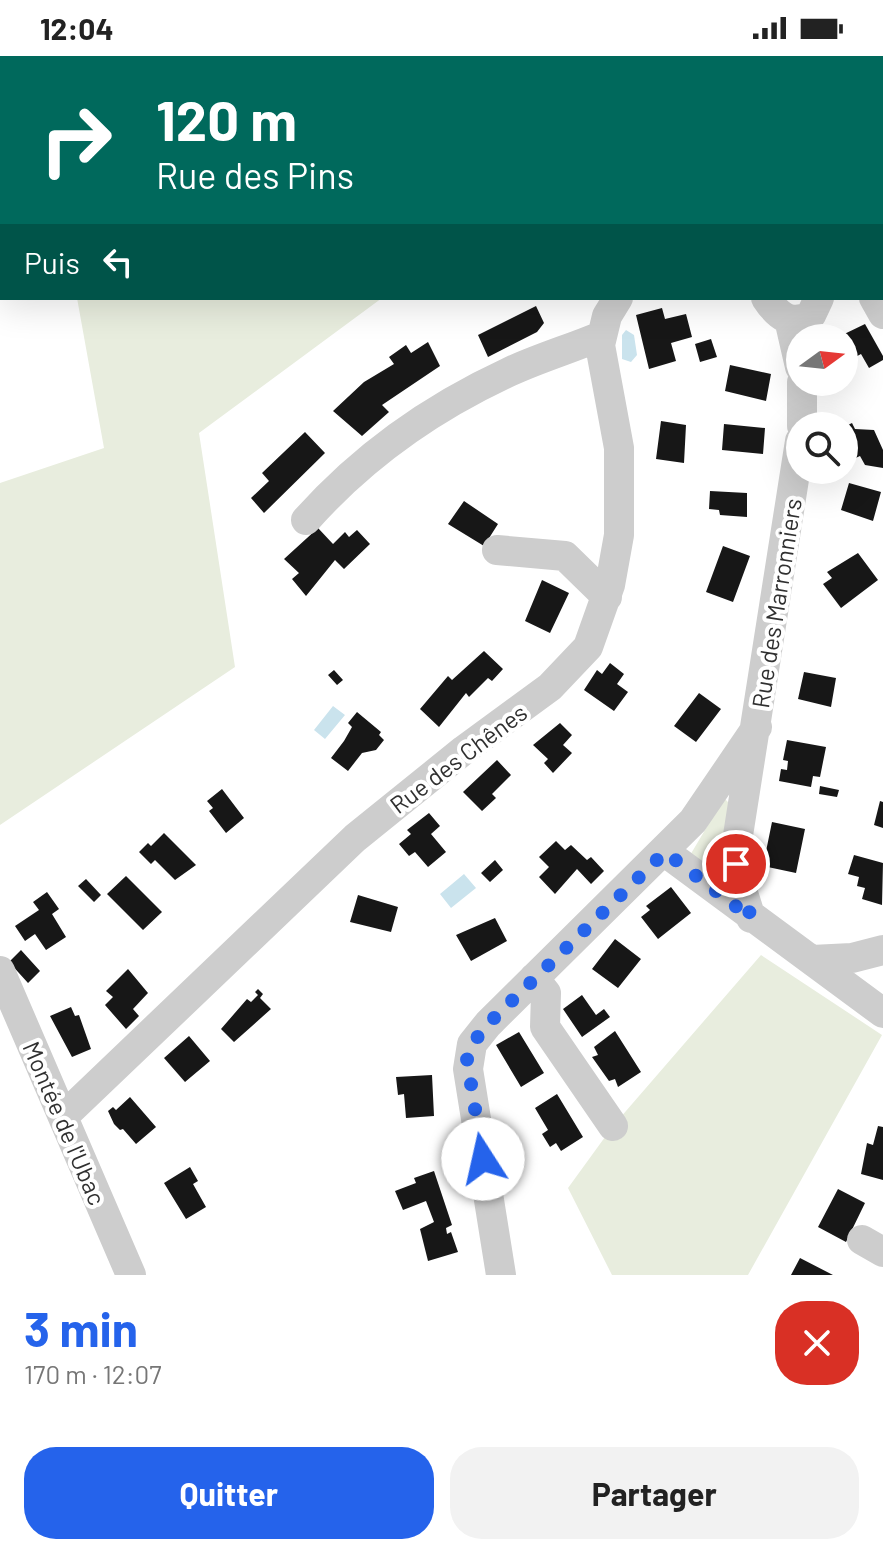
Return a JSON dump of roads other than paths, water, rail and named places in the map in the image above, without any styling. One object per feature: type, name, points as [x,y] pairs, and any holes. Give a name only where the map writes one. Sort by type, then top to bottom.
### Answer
[{"type":"street","name":"Rue des Chênes","points":[[65,1115],[355,838],[464,750],[550,687],[588,647],[607,597],[618,550],[621,471],[614,418],[602,370],[601,336],[617,300]]},
{"type":"street","points":[[767,300],[776,313],[789,319],[811,315],[818,300]]},
{"type":"street","points":[[789,319],[790,324]]},
{"type":"street","points":[[306,520],[362,462],[444,405],[510,371],[601,336]]},
{"type":"street","name":"Rue des Marronniers","points":[[751,918],[736,864],[732,786],[757,727],[794,484]]},
{"type":"street","points":[[497,550],[565,556],[607,597]]},
{"type":"street","points":[[501,1275],[467,1059],[472,1044],[534,978],[732,786]]},
{"type":"street","points":[[665,852],[883,1013]]},
{"type":"street","points":[[812,960],[852,958],[883,950]]},
{"type":"street","name":"Montée de l'Ubac","points":[[0,971],[65,1115],[131,1275]]},
{"type":"street","points":[[534,978],[546,993],[545,1027],[613,1126]]},
{"type":"street","points":[[879,1275],[883,1268]]},
{"type":"water","points":[[626,330],[634,335],[637,355],[631,362],[622,359],[622,335]]},
{"type":"water","points":[[333,706],[345,715],[325,739],[314,730]]},
{"type":"water","points":[[464,874],[476,888],[451,908],[440,894]]}]
